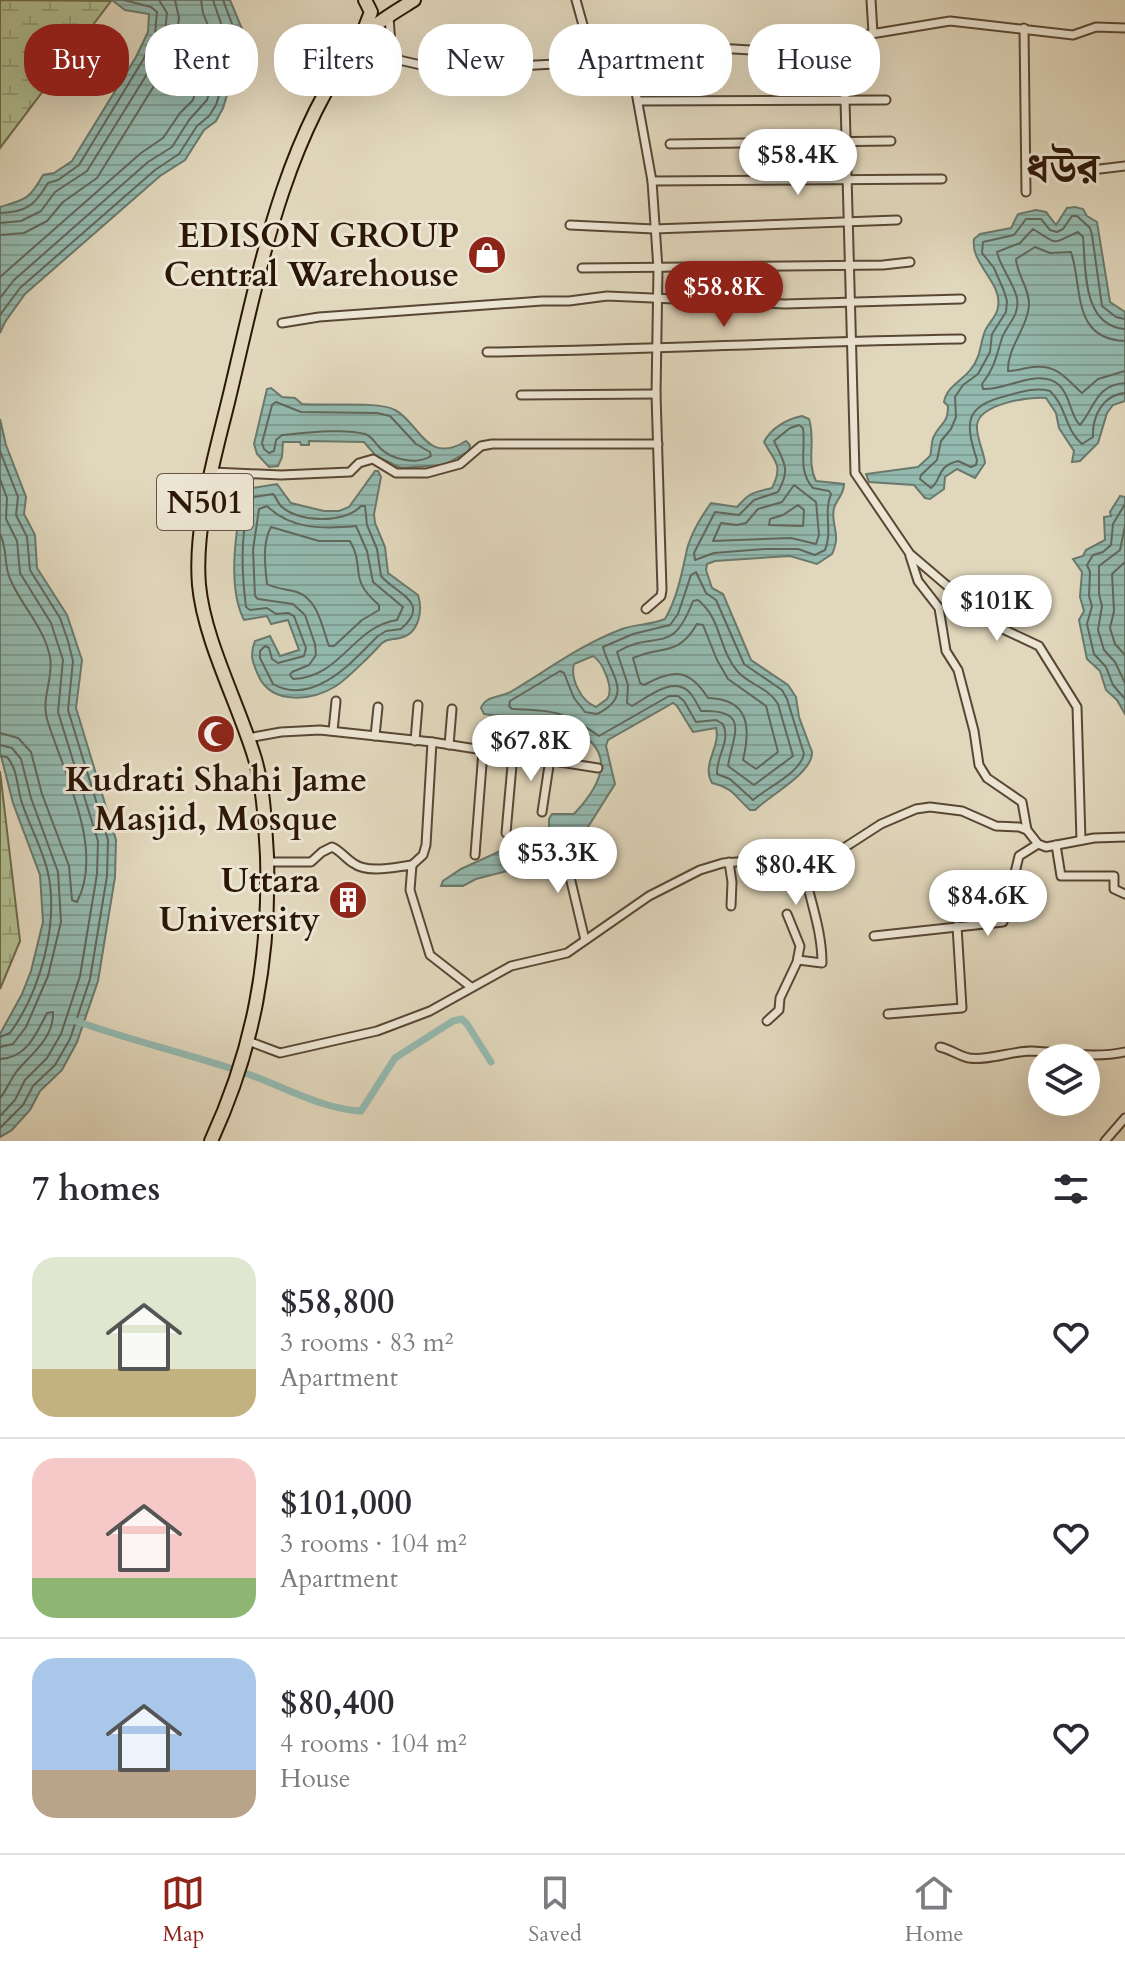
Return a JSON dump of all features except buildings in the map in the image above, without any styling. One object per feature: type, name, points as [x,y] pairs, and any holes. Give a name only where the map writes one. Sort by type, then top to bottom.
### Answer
[{"type":"highway","points":[[365,0],[371,12],[366,24]]},
{"type":"highway","name":"N501","points":[[380,24],[414,0]]},
{"type":"highway","name":"N501","points":[[211,1141],[246,1045],[264,966],[267,862],[256,762],[213,640],[199,588],[201,529],[270,232],[311,123],[324,96]]},
{"type":"street","points":[[576,0],[583,24]]},
{"type":"street","points":[[871,0],[872,24]]},
{"type":"street","points":[[389,17],[389,34],[395,56],[410,63],[459,69],[549,63]]},
{"type":"street","points":[[880,32],[950,21],[1073,35],[1096,27],[1125,28]]},
{"type":"street","points":[[1024,28],[1026,192]]},
{"type":"street","points":[[637,96],[652,181],[658,269],[656,394],[662,590],[661,596],[646,609]]},
{"type":"street","points":[[845,96],[855,473],[910,554],[992,624],[1039,646],[1077,707],[1081,840]]},
{"type":"street","points":[[638,101],[886,100]]},
{"type":"street","points":[[670,144],[891,141]]},
{"type":"street","points":[[1100,169],[1125,166]]},
{"type":"street","points":[[652,181],[942,179]]},
{"type":"street","points":[[570,225],[654,229],[897,220]]},
{"type":"street","points":[[582,268],[910,262]]},
{"type":"street","points":[[282,323],[319,317],[607,296],[656,296],[737,303],[961,299]]},
{"type":"street","points":[[487,352],[961,339]]},
{"type":"street","points":[[521,395],[656,394]]},
{"type":"street","points":[[213,472],[281,475],[350,472],[359,463],[373,459],[396,473],[427,473],[460,464],[481,446],[492,444],[658,444]]},
{"type":"street","points":[[910,554],[918,581],[939,608],[946,651],[958,670],[974,731],[979,765],[987,778],[1022,802],[1027,830],[1038,844]]},
{"type":"street","points":[[333,731],[336,701]]},
{"type":"street","points":[[415,741],[418,705]]},
{"type":"street","points":[[375,736],[378,707]]},
{"type":"street","points":[[449,745],[452,709]]},
{"type":"street","points":[[493,752],[495,724]]},
{"type":"street","points":[[527,756],[530,726]]},
{"type":"street","points":[[248,738],[281,732],[333,731],[432,742],[598,768]]},
{"type":"street","points":[[267,862],[311,862],[332,847],[342,851],[354,865],[371,869],[412,865],[423,855],[426,845],[432,742]]},
{"type":"street","points":[[475,855],[483,751]]},
{"type":"street","points":[[506,833],[513,754]]},
{"type":"street","points":[[542,812],[550,759]]},
{"type":"street","points":[[246,1045],[280,1053],[345,1040],[430,1011],[524,961],[567,953],[649,896],[700,870],[729,862],[833,855],[881,824],[916,809],[930,807],[962,811],[996,826],[1027,830]]},
{"type":"street","points":[[874,936],[1003,922],[1019,856],[1038,844],[1056,845],[1125,837]]},
{"type":"street","points":[[1056,845],[1061,876],[1114,876],[1114,889],[1125,894]]},
{"type":"street","points":[[572,848],[569,873],[585,940]]},
{"type":"street","points":[[798,960],[822,963],[822,938],[808,893],[802,858]]},
{"type":"street","points":[[729,862],[731,906]]},
{"type":"street","points":[[412,865],[410,890],[430,955],[471,987]]},
{"type":"street","points":[[767,1021],[779,1010],[780,998],[798,960],[800,946],[787,914]]},
{"type":"street","points":[[888,1014],[962,1008],[957,926]]},
{"type":"street","points":[[940,1047],[966,1057],[979,1058],[1033,1051],[1076,1056],[1125,1052]]},
{"type":"street","points":[[1105,1141],[1125,1118]]},
{"type":"green space","points":[[0,0],[111,1],[94,24],[24,24],[24,96],[39,96],[0,148]]},
{"type":"green space","points":[[0,771],[20,941],[0,989]]},
{"type":"water","points":[[112,0],[230,0],[240,24],[148,24],[149,14],[125,10]]},
{"type":"water","points":[[145,38],[145,96],[227,96],[223,108],[185,160],[160,176],[25,294],[0,333],[0,207],[26,197],[43,175],[54,173],[72,161],[112,96],[129,96],[129,68]]},
{"type":"water","points":[[1067,208],[1083,209],[1087,216],[1097,222],[1110,302],[1125,312],[1125,401],[1113,405],[1107,413],[1098,443],[1080,461],[1072,462],[1074,451],[1059,428],[1056,413],[1046,398],[1029,398],[995,407],[980,418],[977,430],[985,463],[975,478],[957,469],[945,477],[944,489],[930,499],[925,498],[914,485],[869,482],[866,474],[918,467],[930,456],[933,438],[947,416],[946,396],[977,359],[984,333],[997,310],[998,298],[977,257],[974,239],[980,234],[1011,228],[1018,214],[1036,210],[1046,212],[1056,225]]},
{"type":"water","points":[[271,388],[282,397],[295,398],[302,404],[388,407],[404,416],[433,446],[442,449],[466,441],[470,445],[469,451],[444,465],[401,468],[376,456],[364,442],[309,441],[309,445],[301,445],[300,442],[283,442],[278,466],[269,467],[257,454],[254,444],[267,389]]},
{"type":"water","points":[[802,416],[809,419],[816,481],[844,484],[834,508],[836,540],[832,554],[817,564],[790,556],[715,561],[707,564],[706,570],[712,588],[723,594],[751,660],[788,685],[796,697],[799,717],[812,752],[806,768],[755,810],[750,810],[730,790],[712,783],[709,776],[716,728],[693,732],[673,703],[608,740],[606,746],[615,784],[586,830],[570,844],[515,869],[476,879],[463,886],[441,886],[443,881],[461,869],[505,849],[527,831],[549,830],[552,814],[574,814],[588,798],[601,771],[598,752],[589,739],[574,727],[542,718],[484,714],[483,704],[512,691],[607,635],[665,619],[676,595],[690,541],[711,503],[737,507],[752,494],[772,488],[777,468],[764,442],[775,428]],"holes":[[[593,656],[606,676],[609,694],[596,707],[581,695],[573,670],[574,664]]]},
{"type":"water","points":[[0,419],[6,445],[26,497],[24,514],[35,535],[37,568],[67,615],[82,660],[76,708],[116,840],[115,877],[98,981],[77,1042],[62,1070],[40,1091],[30,1110],[12,1130],[0,1137],[0,1034],[31,971],[43,922],[40,875],[13,803],[0,752]]},
{"type":"water","points":[[375,471],[381,477],[375,523],[385,547],[388,573],[418,595],[418,621],[406,636],[382,643],[336,686],[316,695],[283,696],[265,686],[252,655],[255,641],[270,636],[280,656],[299,650],[288,620],[271,624],[267,616],[244,620],[236,590],[235,555],[239,519],[247,489],[277,484],[291,503],[324,511],[339,511],[349,507]]},
{"type":"water","points":[[1120,496],[1125,497],[1125,714],[1117,700],[1106,690],[1100,671],[1087,659],[1079,620],[1084,611],[1080,597],[1082,572],[1073,559],[1083,556],[1086,550],[1105,540],[1104,517],[1111,516],[1110,512]]},
{"type":"waterway","points":[[76,1021],[245,1073],[317,1102],[361,1111],[395,1058],[453,1021],[462,1019],[467,1024],[491,1062]]},
{"type":"place","name":"EDISON GROUP Central Warehouse","points":[[487,255]]},
{"type":"place","name":"Kudrati Shahi Jame Masjid, Mosque","points":[[216,734]]},
{"type":"place","name":"Uttara University","points":[[348,900]]},
{"type":"district","name":"ধউর","points":[[1063,167]]}]
